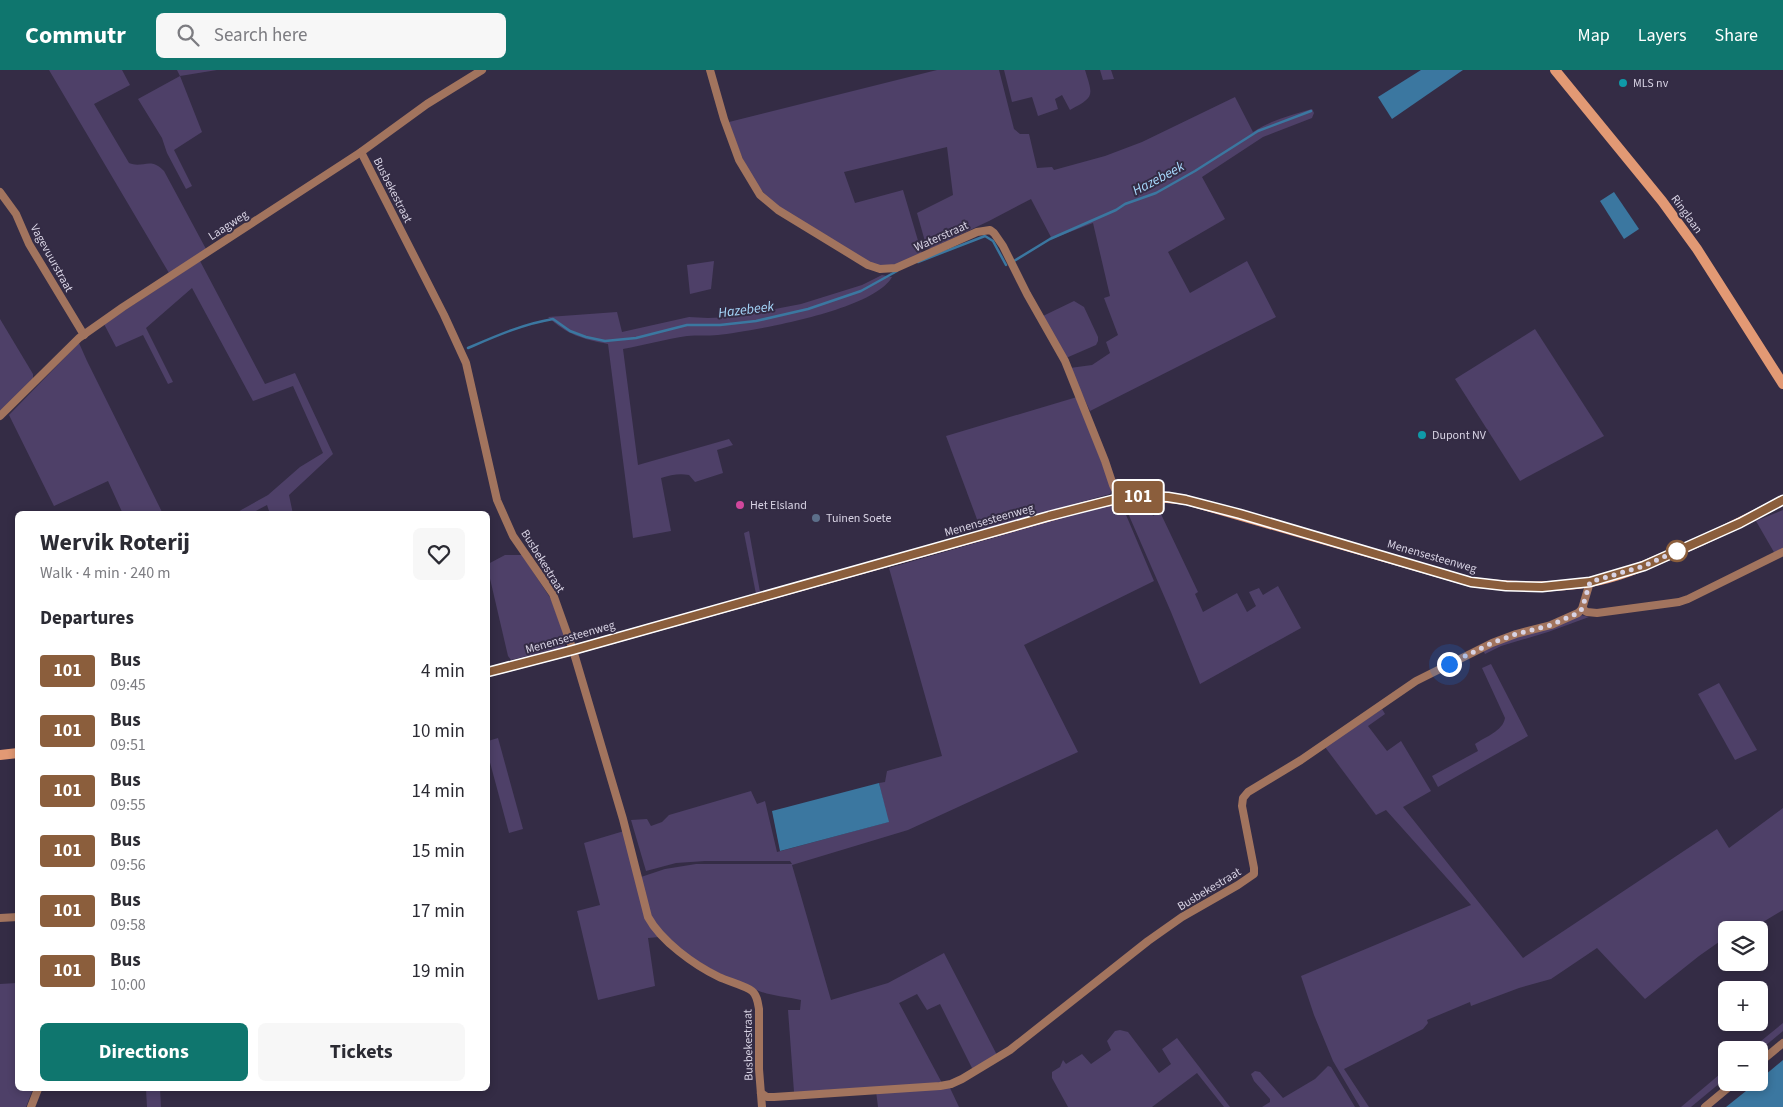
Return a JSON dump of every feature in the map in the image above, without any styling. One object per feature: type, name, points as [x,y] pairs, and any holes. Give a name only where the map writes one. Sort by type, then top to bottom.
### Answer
[{"type":"street","name":"Laagweg","points":[[0,416],[84,335],[123,307],[361,152],[427,104],[482,70]]},
{"type":"street","name":"Waterstraat","points":[[710,70],[724,119],[739,160],[760,195],[778,210],[868,265],[880,269],[896,268],[977,232],[990,230],[994,233],[1003,246],[1027,294],[1065,361],[1113,485],[1120,498]]},
{"type":"street","name":"Ringlaan","points":[[1555,70],[1662,201],[1693,243],[1783,384]]},
{"type":"street","name":"Busbekestraat","points":[[361,152],[444,315],[466,363],[497,500],[513,536],[553,594],[573,650],[623,819],[648,917],[653,927],[680,951],[718,977],[752,991],[754,995],[759,1008],[759,1069],[762,1107]]},
{"type":"street","name":"Vagevuurstraat","points":[[0,192],[16,214],[29,244],[84,335]]},
{"type":"street","name":"Menensesteenweg","points":[[490,671],[1120,498],[1144,496],[1186,500],[1380,554],[1471,582],[1533,587],[1590,582],[1644,566],[1740,523],[1783,500]]},
{"type":"street","points":[[1590,582],[1582,609],[1587,612],[1597,614],[1679,602],[1722,583],[1783,552]]},
{"type":"street","name":"Busbekestraat","points":[[760,1093],[767,1097],[774,1097],[940,1086],[951,1084],[977,1070],[1010,1050],[1148,941],[1254,874],[1242,806],[1242,798],[1248,792],[1301,760],[1416,681],[1492,643],[1516,634],[1551,625],[1578,613],[1582,609]]},
{"type":"street","points":[[0,754],[15,753]]},
{"type":"street","points":[[0,918],[15,917]]},
{"type":"street","points":[[1768,1056],[1783,1044]]},
{"type":"street","points":[[31,1107],[37,1091]]},
{"type":"street","points":[[1705,1107],[1724,1091]]},
{"type":"shaded area","points":[[49,70],[122,70],[130,85],[94,104],[129,163],[138,165],[155,164],[164,171],[206,249],[169,273]]},
{"type":"shaded area","points":[[177,70],[217,70],[180,76]]},
{"type":"shaded area","points":[[937,70],[999,70],[1014,129],[1020,134],[1029,134],[1037,168],[1052,167],[1054,170],[1105,156],[1142,142],[1235,97],[1253,132],[1274,121],[1312,109],[1314,113],[1312,118],[1263,137],[1202,177],[1225,219],[1168,252],[1190,293],[1247,261],[1276,317],[1090,411],[1070,368],[1092,365],[1110,353],[1106,342],[1118,335],[1104,298],[1110,296],[1093,223],[1052,239],[1031,199],[930,249],[926,245],[917,213],[953,195],[947,147],[844,172],[855,203],[903,190],[922,254],[902,264],[877,267],[776,206],[759,187],[747,167],[729,122]]},
{"type":"shaded area","points":[[1004,70],[1085,70],[1090,85],[1090,95],[1084,102],[1070,110],[1062,95],[1055,99],[1058,109],[1038,116],[1032,97],[1012,102]]},
{"type":"shaded area","points":[[1100,70],[1111,70],[1114,79],[1103,80]]},
{"type":"shaded area","points":[[180,76],[202,132],[174,150],[192,186],[186,189],[167,153],[162,138],[138,99]]},
{"type":"shaded area","points":[[200,261],[265,384],[295,373],[333,454],[289,495],[292,511],[269,511],[267,505],[256,511],[239,511],[268,495],[300,467],[323,453],[293,386],[253,401],[192,288],[146,328],[173,382],[168,384],[143,335],[116,347],[104,324]]},
{"type":"shaded area","points":[[714,261],[711,289],[690,294],[687,265]]},
{"type":"shaded area","points":[[882,275],[892,277],[881,289],[839,309],[812,317],[758,329],[718,335],[687,336],[623,349],[638,465],[729,439],[733,445],[717,450],[723,473],[695,482],[689,475],[685,474],[661,478],[671,531],[633,538],[608,344],[569,332],[548,317],[617,312],[622,332],[689,317],[734,317],[801,304],[862,285]]},
{"type":"shaded area","points":[[1074,301],[1084,307],[1098,337],[1098,341],[1096,345],[1066,358],[1043,316]]},
{"type":"shaded area","points":[[0,319],[33,374],[33,381],[0,411]]},
{"type":"shaded area","points":[[1535,329],[1604,436],[1520,481],[1455,379]]},
{"type":"shaded area","points":[[79,343],[162,511],[122,511],[108,481],[54,506],[9,415]]},
{"type":"shaded area","points":[[1077,397],[1112,490],[1110,494],[981,530],[946,436]]},
{"type":"shaded area","points":[[1147,500],[1153,516],[1160,512],[1198,592],[1195,594],[1203,612],[1237,593],[1247,612],[1256,606],[1249,592],[1259,588],[1263,595],[1278,586],[1301,628],[1200,684],[1124,504]]},
{"type":"shaded area","points":[[1121,503],[1154,581],[1024,645],[1078,752],[908,830],[792,865],[831,1000],[888,983],[944,953],[997,1055],[973,1070],[940,1004],[927,1010],[917,994],[899,1003],[942,1083],[794,1092],[788,1010],[800,1010],[801,1000],[769,994],[746,986],[716,972],[687,954],[662,933],[653,922],[647,907],[641,877],[665,869],[696,864],[792,864],[790,861],[705,861],[676,863],[646,871],[631,820],[647,819],[651,826],[662,822],[669,815],[751,791],[757,804],[765,801],[777,852],[888,822],[879,783],[885,782],[887,771],[942,756],[889,568]]},
{"type":"shaded area","points":[[1783,510],[1783,549],[1775,554],[1756,521]]},
{"type":"shaded area","points":[[749,531],[760,592],[756,594],[744,533]]},
{"type":"shaded area","points":[[505,555],[522,555],[551,599],[566,640],[564,647],[511,660],[508,656],[490,579],[490,563]]},
{"type":"shaded area","points":[[1581,615],[1589,617],[1501,646],[1485,654],[1483,650],[1503,641]]},
{"type":"shaded area","points":[[1491,664],[1528,736],[1438,787],[1432,776],[1478,751],[1475,744],[1493,733],[1504,723],[1505,718],[1482,668]]},
{"type":"shaded area","points":[[1719,683],[1757,750],[1735,760],[1698,694]]},
{"type":"shaded area","points":[[1382,709],[1385,714],[1368,726],[1387,751],[1401,741],[1431,791],[1403,807],[1523,958],[1717,829],[1729,848],[1783,808],[1783,910],[1765,921],[1718,921],[1718,943],[1645,999],[1597,948],[1551,979],[1519,988],[1471,1006],[1470,1002],[1427,1020],[1428,1023],[1423,1029],[1344,1069],[1369,1107],[1360,1107],[1333,1061],[1314,1015],[1301,976],[1471,905],[1386,810],[1376,815],[1325,747]]},
{"type":"shaded area","points":[[498,738],[523,829],[509,833],[490,762],[490,740]]},
{"type":"shaded area","points":[[624,831],[639,891],[659,937],[648,938],[655,986],[598,1000],[577,911],[600,905],[584,843]]},
{"type":"shaded area","points":[[15,983],[15,1091],[32,1091],[26,1107],[0,1107],[0,984]]},
{"type":"shaded area","points":[[1783,1023],[1783,1031],[1768,1044],[1768,1041],[1761,1041]]},
{"type":"shaded area","points":[[1115,1031],[1128,1032],[1159,1073],[1171,1064],[1162,1049],[1177,1038],[1230,1107],[1224,1107],[1197,1073],[1152,1107],[1068,1107],[1052,1078],[1052,1072],[1060,1067],[1063,1060],[1066,1064],[1082,1054],[1091,1064],[1111,1050],[1107,1041]]},
{"type":"shaded area","points":[[1328,1066],[1331,1067],[1355,1107],[1262,1107],[1270,1102],[1270,1099],[1254,1081],[1251,1074],[1255,1071],[1260,1072],[1283,1098],[1315,1079]]},
{"type":"shaded area","points":[[1718,1076],[1718,1085],[1691,1107],[1681,1107]]},
{"type":"shaded area","points":[[950,1088],[959,1107],[878,1107],[876,1091]]},
{"type":"shaded area","points":[[146,1091],[160,1091],[161,1107],[147,1107]]},
{"type":"water","points":[[1421,70],[1463,70],[1392,119],[1378,97]]},
{"type":"water","points":[[1614,192],[1639,229],[1624,239],[1600,201]]},
{"type":"water","points":[[879,783],[889,822],[780,851],[772,811]]},
{"type":"water","points":[[1783,1060],[1783,1107],[1726,1107],[1746,1091],[1768,1091],[1768,1072]]},
{"type":"waterway","name":"Hazebeek","points":[[1014,261],[1050,239],[1116,210],[1125,204],[1156,193],[1258,131],[1311,111]]},
{"type":"waterway","name":"Hazebeek","points":[[918,262],[985,236],[993,241],[1006,265]]},
{"type":"waterway","name":"Hazebeek","points":[[468,348],[520,327],[553,319],[570,331],[605,341],[636,338],[687,325],[720,325],[756,321],[808,309],[861,291],[897,271]]},
{"type":"bus line","name":"101","points":[[490,672],[1120,498],[1144,496],[1186,500],[1380,554],[1471,582],[1506,586],[1542,587],[1590,582],[1644,566],[1740,523],[1783,500]]},
{"type":"place","name":"MLS nv","points":[[1623,83]]},
{"type":"place","name":"Dupont NV","points":[[1422,435]]},
{"type":"place","name":"Het Elsland","points":[[740,505]]},
{"type":"place","name":"Tuinen Soete","points":[[816,518]]},
{"type":"route","points":[[1449,664],[1492,643],[1516,634],[1551,625],[1578,613],[1582,609],[1590,582],[1644,566],[1679,550],[1677,551]]}]
